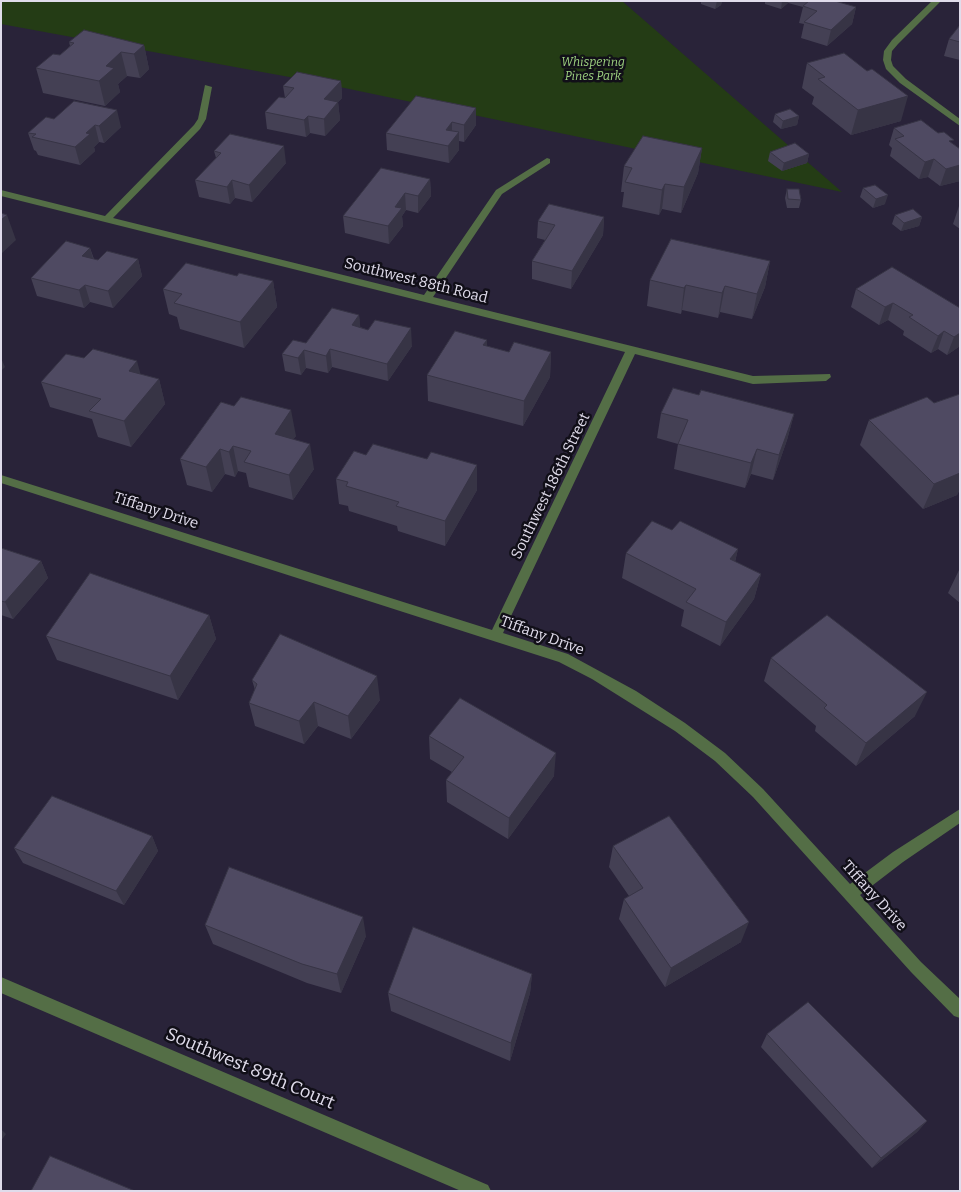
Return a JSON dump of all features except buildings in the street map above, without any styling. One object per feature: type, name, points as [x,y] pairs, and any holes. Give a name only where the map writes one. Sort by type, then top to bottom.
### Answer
[{"type":"street","points":[[937,1],[895,42],[888,51],[887,60],[889,67],[903,81],[960,123]]},
{"type":"street","points":[[106,220],[197,127],[202,119],[208,88]]},
{"type":"street","points":[[426,300],[499,192],[548,161]]},
{"type":"street","name":"Southwest 88th Road","points":[[1,193],[753,380],[826,378]]},
{"type":"street","name":"Southwest 186th Street","points":[[496,636],[632,350]]},
{"type":"street","name":"Tiffany Drive","points":[[1,479],[496,636],[572,663],[631,695],[680,727],[720,757],[758,792],[916,967],[960,1010]]},
{"type":"street","points":[[849,894],[898,857],[960,815]]},
{"type":"street","name":"Southwest 89th Court","points":[[1,985],[482,1191]]},
{"type":"green space","name":"Whispering Pines Park","points":[[1,1],[622,1],[842,192],[311,81],[1,24]]}]
